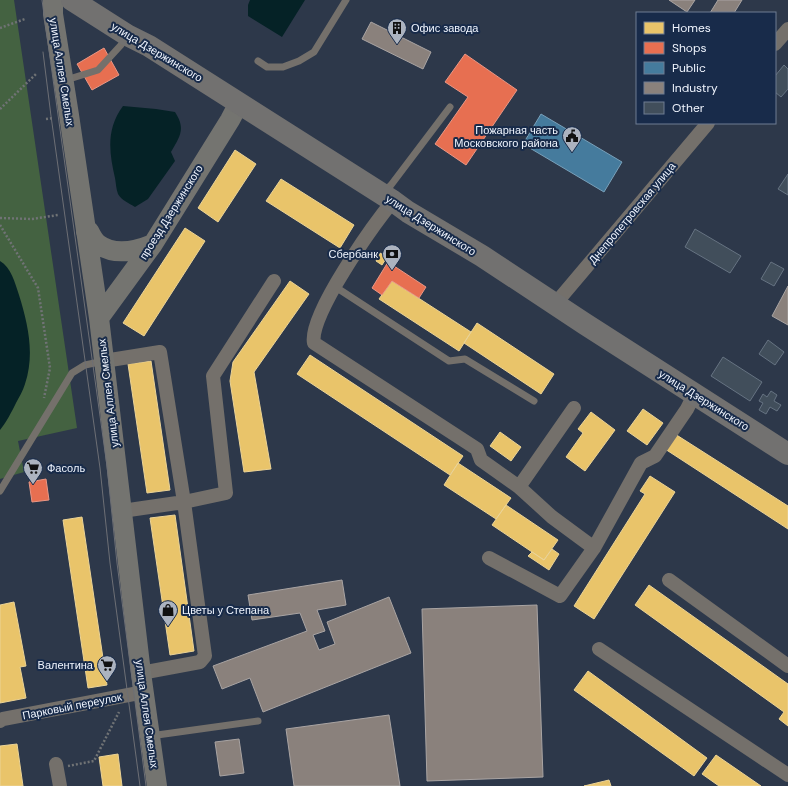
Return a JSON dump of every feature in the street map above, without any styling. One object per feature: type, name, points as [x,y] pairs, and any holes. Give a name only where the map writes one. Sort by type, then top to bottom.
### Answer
[{"type":"main road","name":"улица Аллея Смелых","points":[[53,0],[53,14],[99,318],[142,682],[157,786]]},
{"type":"main road","name":"улица Дзержинского","points":[[72,0],[127,35],[149,46],[408,212],[482,256],[694,395],[788,454]]},
{"type":"main road","name":"проезд Дзержинского","points":[[99,318],[153,244],[239,103]]},
{"type":"main road","points":[[86,232],[89,231],[97,243],[113,250],[133,250],[153,244]]},
{"type":"street","points":[[776,43],[788,29]]},
{"type":"street","name":"Днепропетровская улица","points":[[556,304],[561,296],[707,124]]},
{"type":"street","points":[[387,198],[382,215],[334,286],[315,326],[312,337],[314,343],[477,449],[481,460],[518,487],[552,517],[594,548]]},
{"type":"street","points":[[122,511],[184,502],[226,493],[213,376],[274,281]]},
{"type":"street","name":"Парковый переулок","points":[[0,721],[142,682],[200,662],[205,656],[184,502],[160,352],[104,361]]},
{"type":"street","points":[[489,558],[560,596],[594,548],[641,463],[655,456],[687,409],[694,395]]},
{"type":"street","points":[[518,487],[574,408]]},
{"type":"street","points":[[669,580],[788,666]]},
{"type":"street","points":[[599,649],[788,775]]},
{"type":"street","points":[[57,766],[60,786]]},
{"type":"lane","points":[[258,61],[267,67],[283,67],[299,61],[314,52],[346,0]]},
{"type":"lane","points":[[64,81],[98,70],[121,45],[127,35]]},
{"type":"lane","points":[[387,198],[391,185],[450,107]]},
{"type":"lane","points":[[334,286],[449,362],[465,359],[534,401]]},
{"type":"lane","points":[[0,491],[72,373],[85,365],[104,361]]},
{"type":"lane","points":[[150,736],[258,721]]},
{"type":"path","points":[[0,28],[25,19]]},
{"type":"path","points":[[0,109],[36,74]]},
{"type":"path","points":[[0,218],[32,219],[58,215]]},
{"type":"path","points":[[0,224],[38,288],[50,368],[43,405]]},
{"type":"path","points":[[57,766],[94,761],[119,712]]},
{"type":"green space","points":[[0,0],[14,0],[77,428],[18,441],[24,472],[0,479]]},
{"type":"shaded area","points":[[250,0],[305,0],[282,37],[248,16],[248,5]]},
{"type":"shaded area","points":[[123,106],[175,112],[181,128],[179,137],[171,152],[175,161],[148,199],[135,207],[123,200],[118,194],[111,159],[111,132]]},
{"type":"shaded area","points":[[0,261],[10,271],[16,285],[25,317],[29,339],[30,362],[21,394],[9,417],[0,430]]},
{"type":"building: Homes","points":[[235,150],[256,164],[218,222],[198,208]]},
{"type":"building: Homes","points":[[281,179],[354,225],[340,248],[266,201]]},
{"type":"building: Homes","points":[[185,228],[205,241],[144,336],[123,323]]},
{"type":"building: Homes","points":[[380,253],[387,257],[382,265],[376,261]]},
{"type":"building: Homes","points":[[290,281],[309,294],[254,372],[271,469],[244,472],[230,381],[233,362]]},
{"type":"building: Homes","points":[[392,281],[471,332],[459,351],[379,299]]},
{"type":"building: Homes","points":[[477,323],[554,374],[541,394],[464,343]]},
{"type":"building: Homes","points":[[310,355],[463,456],[450,475],[297,374]]},
{"type":"building: Homes","points":[[151,361],[170,490],[147,493],[128,364]]},
{"type":"building: Homes","points":[[643,409],[663,423],[647,445],[627,431]]},
{"type":"building: Homes","points":[[591,412],[615,430],[585,471],[566,457],[583,433],[578,429]]},
{"type":"building: Homes","points":[[500,432],[521,447],[511,461],[490,446]]},
{"type":"building: Homes","points":[[675,434],[788,506],[788,529],[665,449]]},
{"type":"building: Homes","points":[[458,463],[511,498],[496,519],[444,485]]},
{"type":"building: Homes","points":[[650,476],[675,492],[594,619],[574,606],[645,494],[640,491]]},
{"type":"building: Homes","points":[[506,505],[558,540],[544,560],[492,525]]},
{"type":"building: Homes","points":[[175,515],[194,651],[170,655],[150,518]]},
{"type":"building: Homes","points":[[82,517],[107,685],[88,688],[63,520]]},
{"type":"building: Homes","points":[[552,549],[559,554],[549,570],[528,556],[532,552],[544,560]]},
{"type":"building: Homes","points":[[649,585],[788,684],[788,726],[779,719],[784,712],[635,605]]},
{"type":"building: Homes","points":[[14,602],[26,666],[20,667],[26,698],[0,703],[0,605]]},
{"type":"building: Homes","points":[[588,671],[707,758],[694,776],[574,690]]},
{"type":"building: Homes","points":[[17,744],[23,786],[0,786],[0,746]]},
{"type":"building: Homes","points":[[118,754],[122,786],[103,786],[99,757]]},
{"type":"building: Homes","points":[[716,755],[761,786],[719,786],[702,774]]},
{"type":"building: Homes","points":[[609,780],[611,786],[584,786]]},
{"type":"building: Shops","points":[[104,48],[119,75],[92,90],[77,64]]},
{"type":"building: Shops","points":[[465,54],[517,90],[466,165],[435,144],[468,97],[445,82]]},
{"type":"building: Shops","name":"Сбербанк","points":[[388,262],[426,287],[419,298],[392,281],[382,295],[372,288]]},
{"type":"building: Shops","points":[[46,479],[49,500],[32,502],[29,482]]},
{"type":"building: Public","name":"Пожарная часть Московского района","points":[[541,114],[622,162],[604,192],[523,144]]},
{"type":"building: Industry","points":[[669,0],[695,0],[687,12]]},
{"type":"building: Industry","points":[[718,0],[742,0],[735,12],[711,12]]},
{"type":"building: Industry","name":"Офис завода","points":[[371,22],[431,52],[423,69],[362,39]]},
{"type":"building: Industry","points":[[788,286],[788,325],[772,316]]},
{"type":"building: Industry","points":[[342,580],[346,605],[317,610],[325,631],[313,635],[319,650],[335,644],[327,622],[389,597],[411,653],[263,712],[250,678],[222,689],[213,666],[307,631],[300,613],[252,620],[248,595]]},
{"type":"building: Industry","points":[[537,605],[543,777],[427,781],[422,609]]},
{"type":"building: Industry","points":[[389,715],[400,786],[294,786],[286,729]]},
{"type":"building: Industry","points":[[239,739],[244,773],[220,776],[215,742]]},
{"type":"building: Other","points":[[784,65],[788,69],[788,89],[781,97],[776,93],[776,75]]},
{"type":"building: Other","points":[[788,174],[788,195],[778,189]]},
{"type":"building: Other","points":[[695,229],[741,256],[730,273],[685,247]]},
{"type":"building: Other","points":[[771,262],[784,269],[774,286],[761,279]]},
{"type":"building: Other","points":[[768,340],[784,352],[775,365],[759,354]]},
{"type":"building: Other","points":[[723,357],[762,382],[750,401],[711,376]]},
{"type":"building: Other","points":[[771,391],[777,395],[774,401],[781,405],[777,411],[770,407],[766,414],[759,410],[763,403],[759,401],[763,394],[767,397]]},
{"type":"tram line","points":[[42,0],[107,466],[117,563],[146,786]]},
{"type":"tram line","points":[[43,52],[100,468],[110,563],[140,786]]},
{"type":"place","name":"Офис завода","points":[[397,45]]},
{"type":"place","name":"Пожарная часть Московского района","points":[[572,153]]},
{"type":"place","name":"Сбербанк","points":[[392,271]]},
{"type":"place","name":"Фасоль","points":[[33,485]]},
{"type":"place","name":"Цветы у Степана","points":[[168,627]]},
{"type":"place","name":"Валентина","points":[[107,682]]}]
